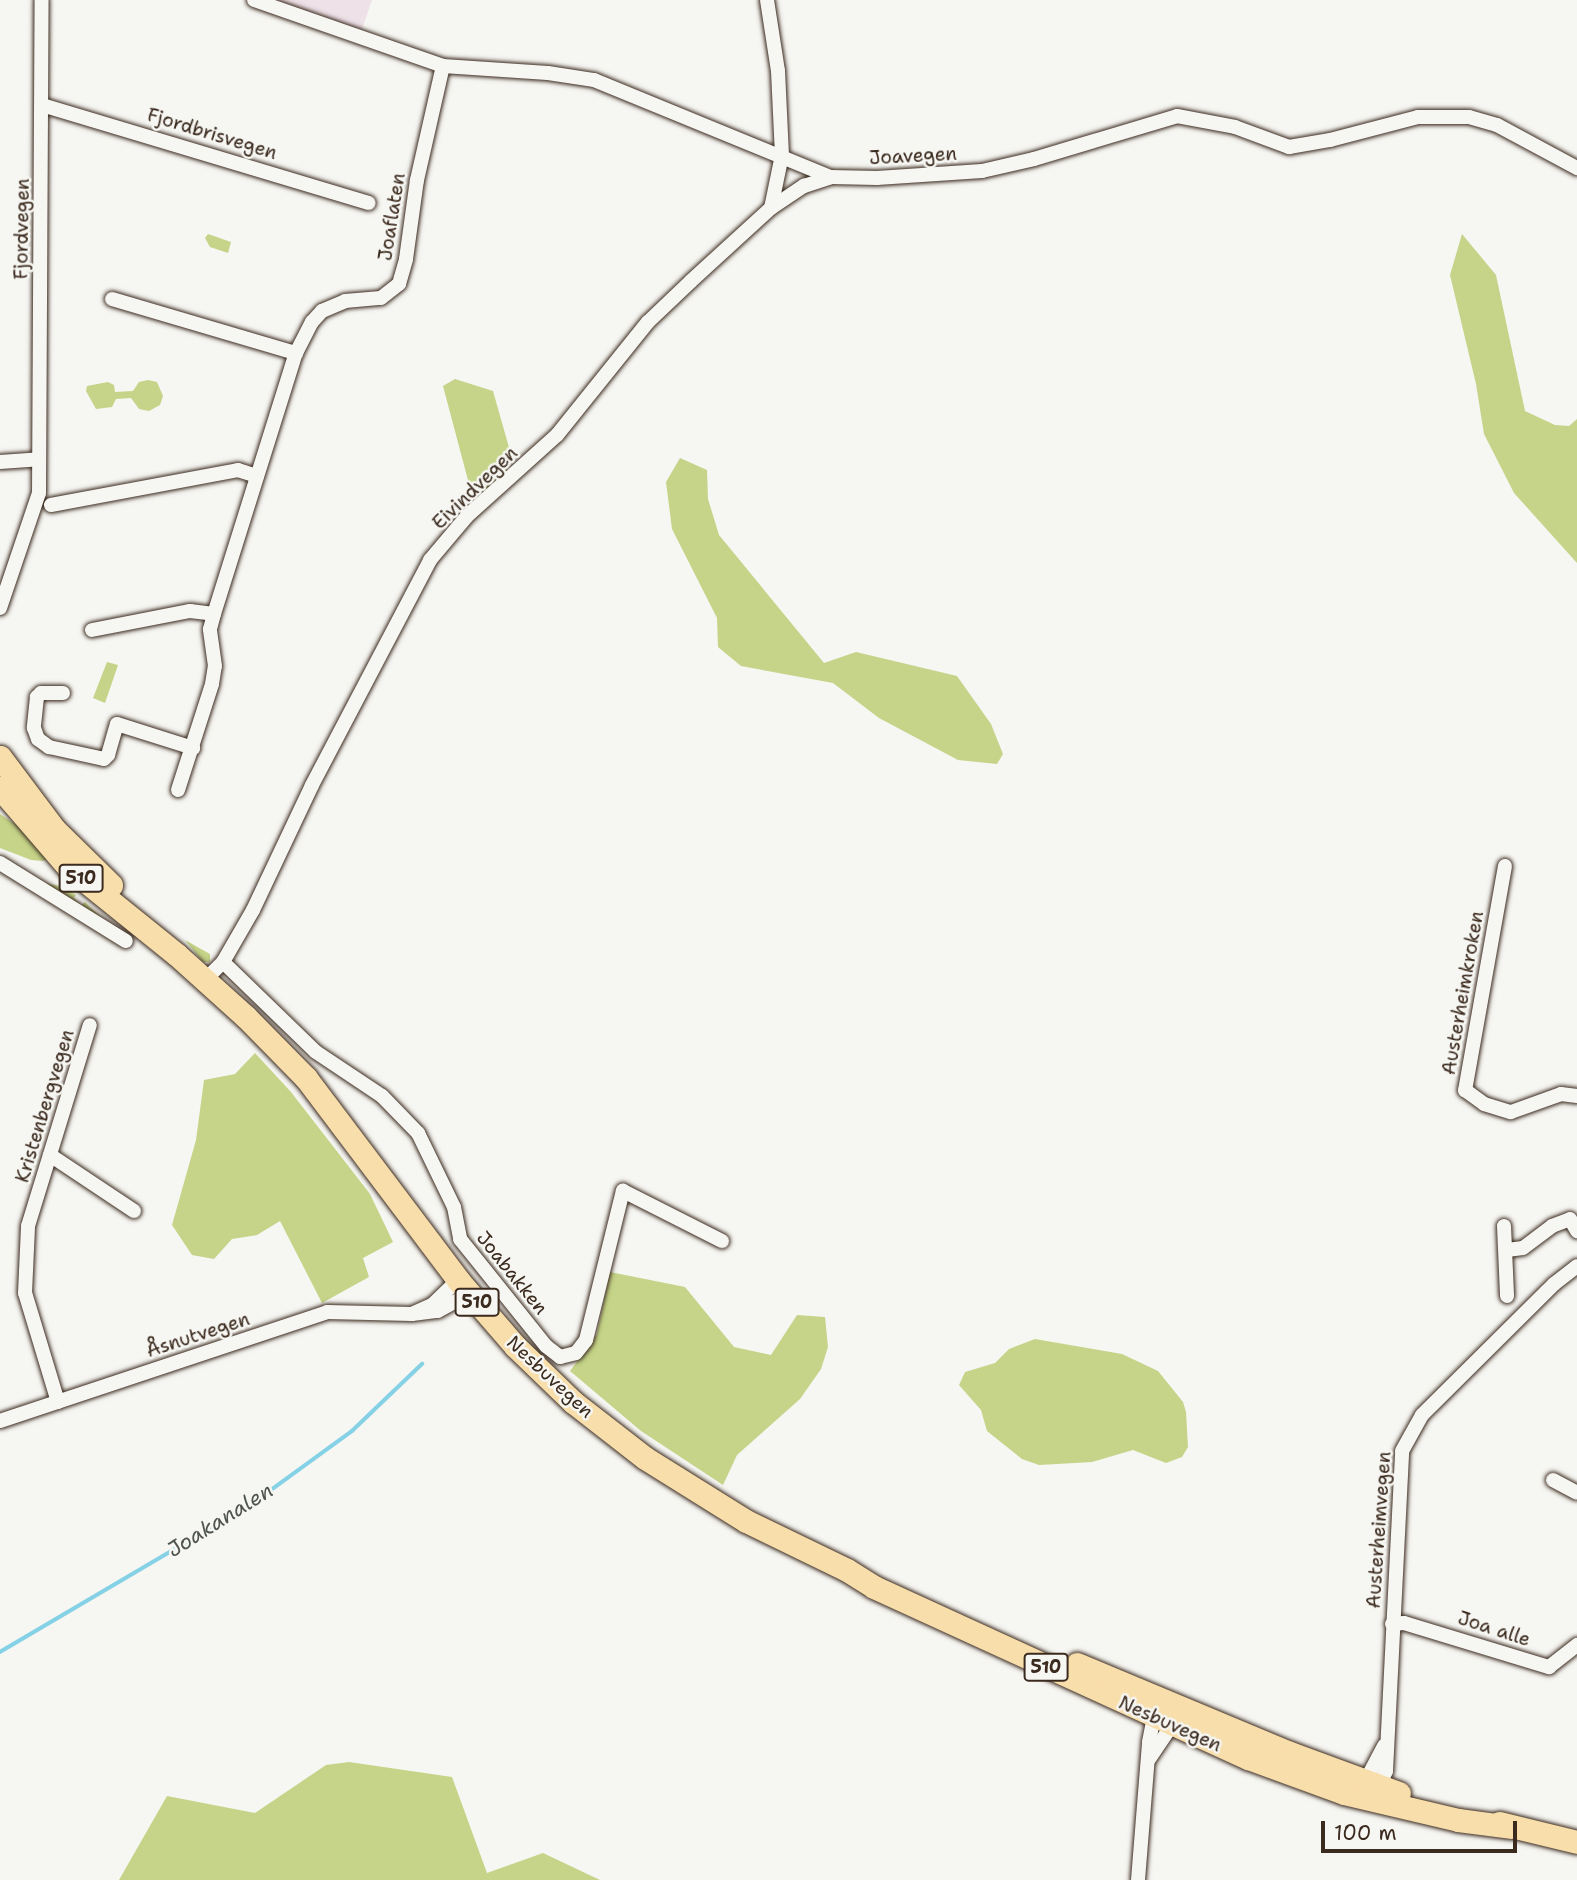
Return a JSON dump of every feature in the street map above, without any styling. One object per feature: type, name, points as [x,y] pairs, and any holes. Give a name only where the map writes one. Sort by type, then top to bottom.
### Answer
[{"type":"main road","name":"Nesbuvegen","points":[[0,757],[133,933]]},
{"type":"main road","name":"Nesbuvegen","points":[[0,788],[38,837],[133,933],[176,954],[246,1017],[306,1078],[464,1287],[515,1346],[573,1402],[645,1458],[746,1521],[847,1570],[874,1587],[1167,1716],[1293,1776],[1370,1789],[1577,1842]]},
{"type":"street","name":"Fjordvegen","points":[[0,608],[39,493],[42,0]]},
{"type":"street","name":"Joavegen","points":[[254,0],[443,66],[548,73],[594,80],[831,177],[877,178],[982,171],[1034,159],[1177,116],[1235,128],[1289,147],[1331,140],[1418,117],[1469,117],[1497,125],[1577,168]]},
{"type":"street","points":[[767,0],[778,71],[782,155],[771,208]]},
{"type":"street","name":"Joaflaten","points":[[178,790],[193,748],[215,666],[210,629],[214,614],[296,353],[312,322],[322,311],[345,301],[381,298],[399,284],[406,259],[417,180],[443,66]]},
{"type":"street","name":"Fjordbrisvegen","points":[[42,105],[369,202]]},
{"type":"street","name":"Eivindvegen","points":[[204,981],[223,962],[253,910],[312,785],[430,559],[467,516],[557,435],[648,322],[771,208],[804,186],[831,177]]},
{"type":"street","points":[[113,299],[296,353]]},
{"type":"street","points":[[0,462],[39,459]]},
{"type":"street","points":[[51,505],[238,470],[257,476]]},
{"type":"street","points":[[92,630],[190,611],[214,614]]},
{"type":"street","points":[[63,693],[41,693],[37,697],[34,728],[38,739],[49,747],[104,759],[108,755],[117,724],[193,748]]},
{"type":"street","points":[[0,863],[133,933]]},
{"type":"street","name":"Austerheimkroken","points":[[1505,866],[1465,1090],[1484,1104],[1511,1112],[1561,1094],[1577,1096]]},
{"type":"street","name":"Joabakken","points":[[223,962],[316,1052],[382,1096],[418,1133],[454,1207],[460,1239],[546,1346],[560,1357],[576,1353],[586,1340],[623,1191],[722,1241]]},
{"type":"street","name":"Kristenbergvegen","points":[[58,1402],[26,1293],[28,1226],[90,1025]]},
{"type":"street","points":[[50,1155],[134,1211]]},
{"type":"street","points":[[1507,1250],[1523,1248],[1552,1226],[1574,1220]]},
{"type":"street","points":[[1504,1226],[1507,1296]]},
{"type":"street","name":"Austerheimvegen","points":[[1370,1789],[1386,1771],[1385,1742],[1402,1451],[1411,1430],[1422,1415],[1526,1311],[1577,1266]]},
{"type":"street","name":"Åsnutvegen","points":[[0,1421],[327,1312],[412,1314],[464,1287]]},
{"type":"street","points":[[1553,1480],[1577,1493]]},
{"type":"street","name":"Joa alle","points":[[1392,1624],[1404,1623],[1549,1667],[1577,1645]]},
{"type":"street","points":[[1138,1880],[1149,1759],[1167,1716]]},
{"type":"shaded area","points":[[266,0],[372,0],[360,35]]},
{"type":"green space","points":[[208,234],[231,242],[228,253],[210,247],[205,238]]},
{"type":"green space","points":[[1462,234],[1496,275],[1525,411],[1555,425],[1569,426],[1577,419],[1577,563],[1514,493],[1484,434],[1476,384],[1450,275]]},
{"type":"green space","points":[[455,379],[493,391],[510,451],[507,473],[473,499],[443,386]]},
{"type":"green space","points":[[108,382],[114,385],[115,392],[133,391],[139,382],[157,382],[163,396],[160,405],[149,411],[139,409],[131,398],[116,399],[112,407],[96,409],[86,391],[87,386]]},
{"type":"green space","points":[[680,458],[707,470],[708,499],[719,535],[824,663],[856,652],[957,676],[991,724],[1003,754],[997,764],[958,760],[879,718],[833,683],[741,666],[718,647],[717,618],[672,529],[666,482]]},
{"type":"green space","points":[[107,662],[118,665],[105,703],[93,698]]},
{"type":"green space","points":[[0,814],[21,828],[50,858],[43,861],[31,860],[0,848]]},
{"type":"green space","points":[[46,883],[64,887],[76,895],[74,898],[81,905],[85,902],[107,923]]},
{"type":"green space","points":[[185,940],[210,954],[210,962],[203,962]]},
{"type":"green space","points":[[255,1053],[291,1092],[370,1194],[393,1242],[363,1258],[369,1277],[322,1303],[280,1221],[257,1235],[232,1239],[214,1259],[192,1255],[172,1225],[196,1140],[204,1080],[235,1074]]},
{"type":"green space","points":[[610,1272],[685,1287],[734,1347],[771,1355],[797,1315],[825,1317],[828,1347],[821,1369],[800,1399],[737,1455],[723,1485],[641,1431],[570,1371],[597,1334]]},
{"type":"green space","points":[[1035,1339],[1122,1354],[1158,1371],[1183,1402],[1186,1412],[1188,1447],[1182,1457],[1166,1463],[1133,1450],[1092,1462],[1039,1465],[1022,1459],[987,1431],[981,1410],[959,1385],[965,1372],[995,1363],[1009,1349]]},
{"type":"green space","points":[[349,1762],[452,1777],[487,1873],[543,1853],[600,1880],[119,1880],[167,1796],[255,1813],[326,1765]]},
{"type":"waterway","name":"Joakanalen","points":[[0,1652],[256,1501],[352,1431],[422,1364]]}]
